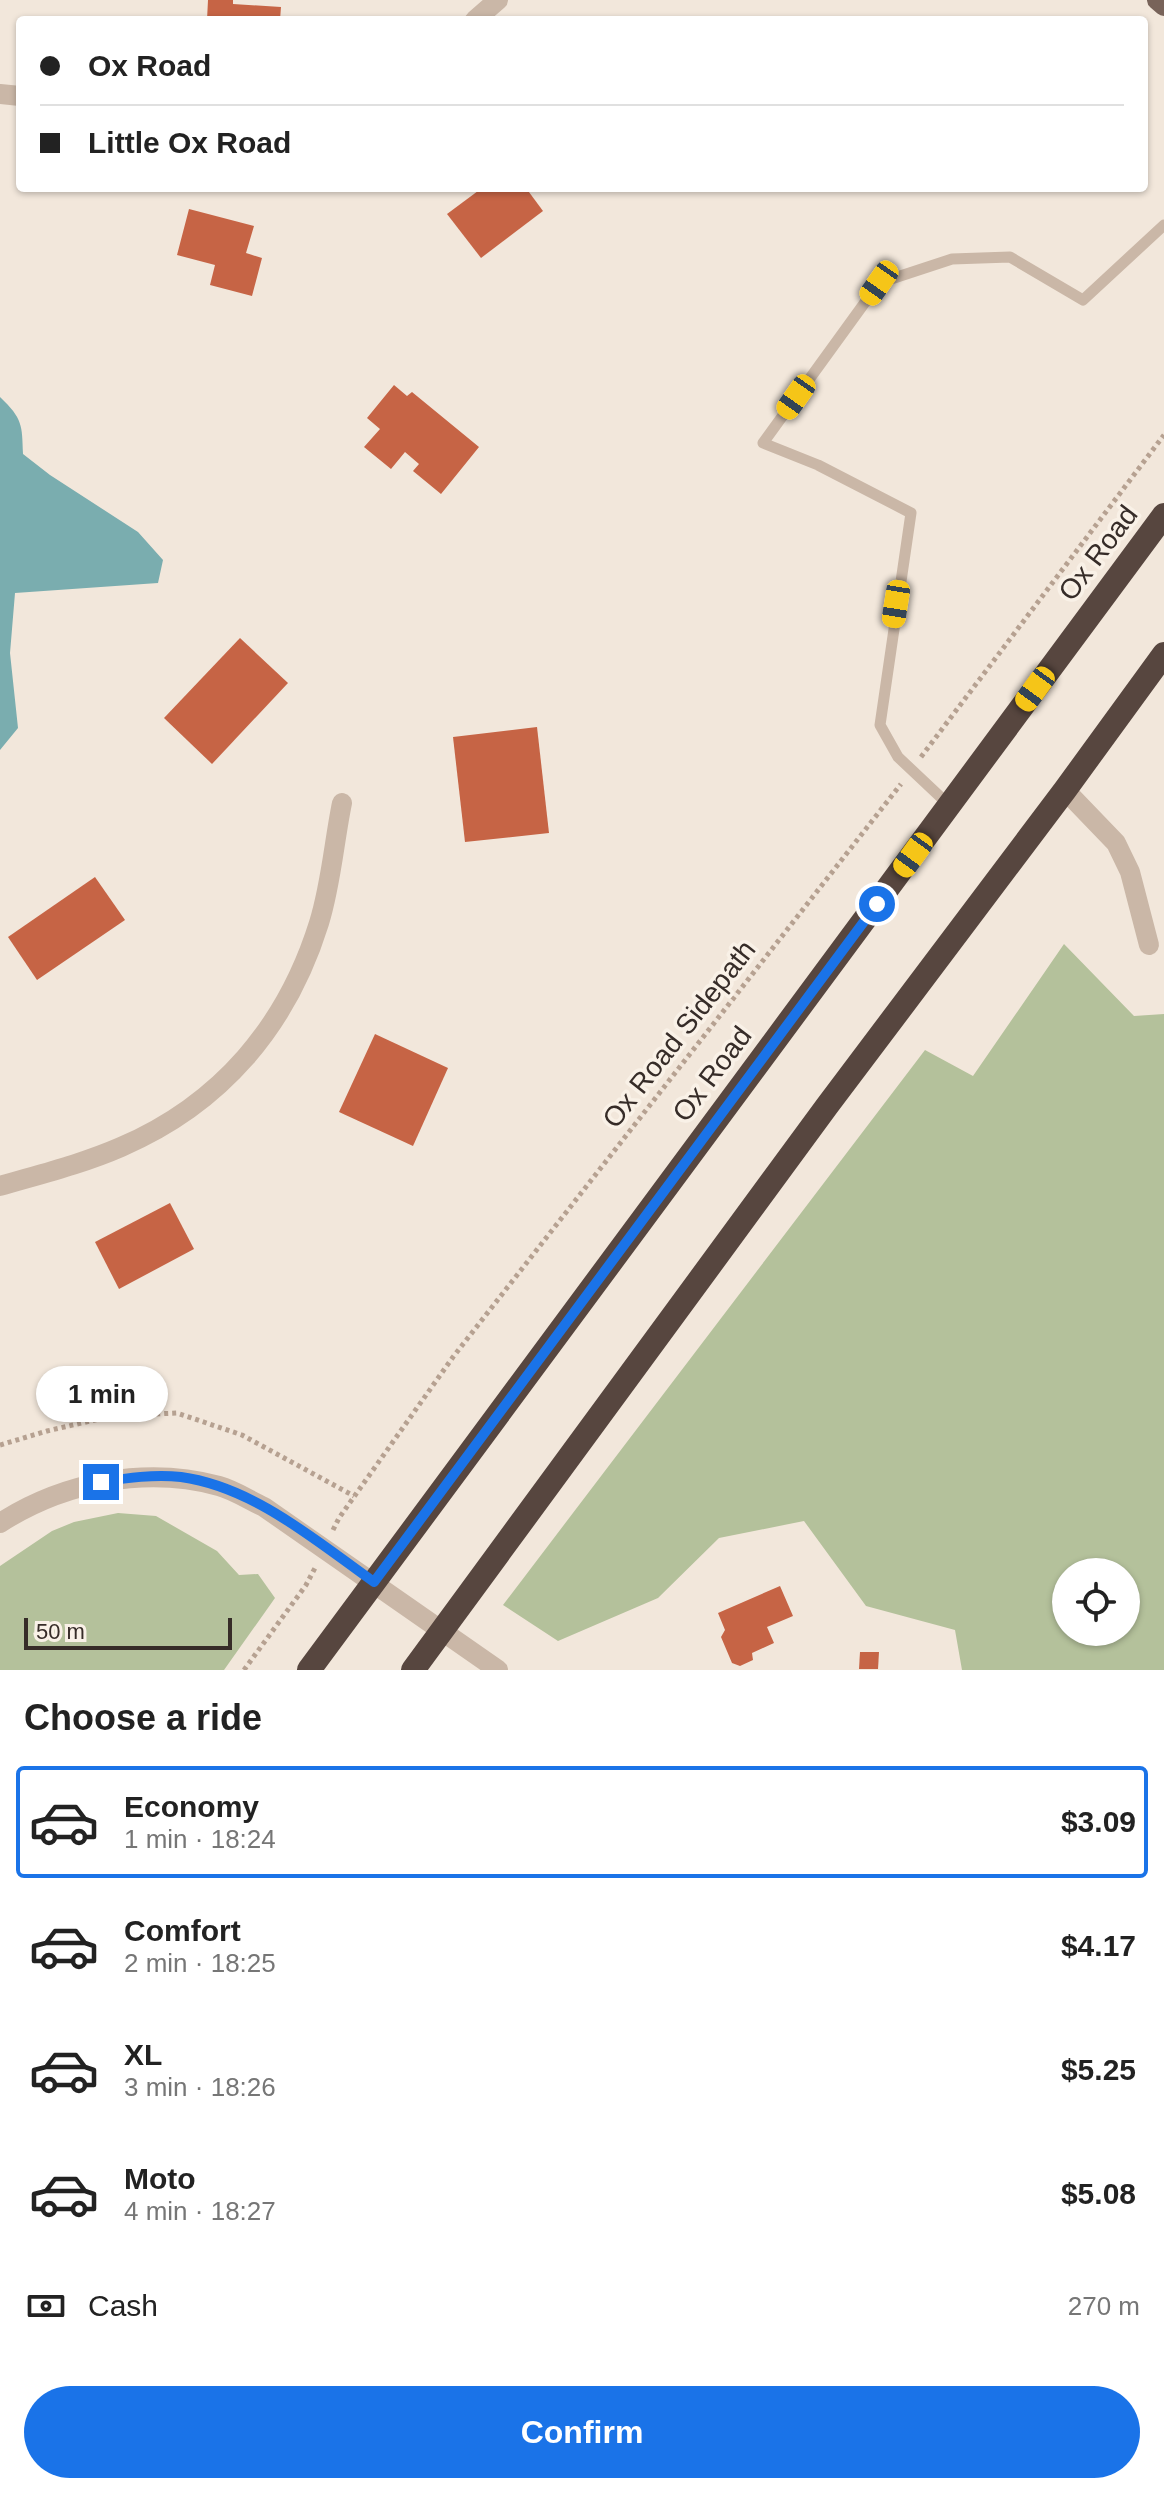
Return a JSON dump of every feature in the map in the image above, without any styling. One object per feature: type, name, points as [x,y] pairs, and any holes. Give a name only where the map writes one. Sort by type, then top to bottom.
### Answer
[{"type":"highway","name":"Ox Road","points":[[309,1670],[1164,515]]},
{"type":"highway","points":[[413,1670],[1164,654]]},
{"type":"main road","points":[[1157,0],[1164,6]]},
{"type":"street","points":[[480,16],[498,0]]},
{"type":"street","points":[[1065,790],[1116,843],[1130,872],[1149,945]]},
{"type":"street","points":[[0,1186],[92,1159],[175,1119],[215,1091],[265,1037],[301,974],[320,920],[342,803]]},
{"type":"street","points":[[0,1523],[59,1493],[138,1476],[180,1477],[222,1487],[264,1507],[498,1670]]},
{"type":"lane","points":[[950,806],[898,757],[880,725],[911,513],[818,465],[763,443],[879,283],[952,259],[1010,257],[1083,300],[1164,225]]},
{"type":"path","name":"Ox Road Sidepath","points":[[244,1670],[306,1585],[339,1518],[453,1357],[912,770],[1164,435]]},
{"type":"path","points":[[0,1445],[112,1416],[177,1413],[242,1435],[354,1496]]},
{"type":"green space","points":[[1064,944],[1134,1016],[1164,1014],[1164,1670],[962,1670],[955,1630],[866,1606],[804,1521],[719,1538],[658,1598],[558,1641],[503,1605],[925,1050],[973,1076]]},
{"type":"green space","points":[[118,1513],[156,1516],[217,1551],[239,1575],[258,1574],[275,1598],[224,1670],[0,1670],[0,1566],[52,1531],[74,1522]]},
{"type":"water","points":[[0,397],[20,423],[23,454],[138,532],[163,560],[158,583],[15,593],[10,653],[18,728],[0,750]]},
{"type":"building","points":[[208,0],[281,7],[280,16],[207,16]]},
{"type":"building","points":[[477,192],[529,192],[543,211],[481,258],[447,214]]},
{"type":"building","points":[[189,209],[254,226],[246,253],[262,258],[252,296],[210,285],[215,265],[177,255]]},
{"type":"building","points":[[394,385],[407,396],[412,392],[479,447],[441,494],[413,471],[419,464],[405,452],[391,469],[364,447],[380,429],[367,418]]},
{"type":"building","points":[[240,638],[288,683],[212,764],[164,718]]},
{"type":"building","points":[[537,727],[549,833],[465,842],[453,737]]},
{"type":"building","points":[[95,877],[125,920],[37,980],[8,937]]},
{"type":"building","points":[[375,1034],[448,1068],[413,1146],[339,1112]]},
{"type":"building","points":[[170,1203],[194,1249],[119,1289],[95,1242]]},
{"type":"building","points":[[780,1586],[793,1616],[767,1627],[774,1643],[752,1653],[753,1660],[740,1666],[732,1663],[721,1637],[725,1630],[718,1613]]},
{"type":"building","points":[[860,1652],[879,1652],[878,1669],[859,1669]]},
{"type":"route","points":[[101,1482],[138,1476],[180,1477],[222,1487],[264,1507],[374,1582],[877,904]]}]
